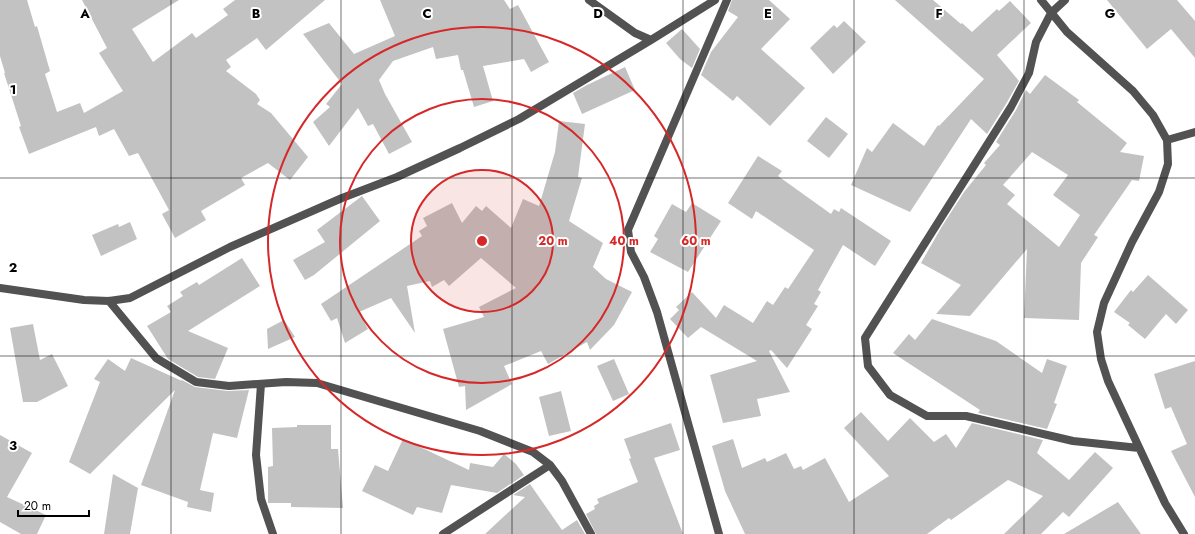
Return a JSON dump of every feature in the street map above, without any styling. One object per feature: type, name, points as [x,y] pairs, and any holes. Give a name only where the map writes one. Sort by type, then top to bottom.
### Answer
[{"type":"street","points":[[589,0],[635,33],[651,40]]},
{"type":"street","points":[[0,288],[84,300],[110,301],[130,298],[230,247],[342,198],[397,177],[519,119],[715,0]]},
{"type":"street","points":[[719,534],[657,312],[644,277],[631,252],[628,230],[727,0]]},
{"type":"street","points":[[1041,0],[1067,32],[1134,91],[1153,115],[1166,140],[1168,164],[1159,192],[1132,242],[1104,303],[1097,332],[1101,359],[1108,381],[1165,503],[1184,534]]},
{"type":"street","points":[[1065,0],[1051,13],[1036,42],[1029,73],[1011,107],[865,338],[868,366],[890,395],[927,416],[966,416],[1073,441],[1139,448]]},
{"type":"street","points":[[1166,140],[1195,132]]},
{"type":"street","points":[[110,301],[156,358],[196,382],[229,386],[286,382],[317,383],[480,431],[533,452],[550,465],[562,481],[591,534]]},
{"type":"street","points":[[261,384],[256,455],[261,499],[273,534]]},
{"type":"street","points":[[443,534],[550,465]]},
{"type":"building","points":[[0,0],[27,0],[35,27],[37,26],[50,71],[45,74],[57,112],[80,103],[84,113],[123,91],[99,53],[107,48],[82,0],[179,0],[132,29],[153,62],[192,33],[196,38],[228,15],[223,9],[235,0],[325,0],[266,50],[257,38],[226,60],[231,67],[226,71],[256,94],[260,100],[257,104],[271,113],[308,157],[290,180],[268,163],[241,178],[245,185],[201,211],[206,220],[175,238],[162,214],[169,210],[138,153],[129,156],[114,129],[99,136],[96,127],[29,154],[19,127],[21,126],[0,56]]},
{"type":"building","points":[[380,0],[504,0],[510,9],[518,5],[549,62],[531,72],[524,59],[483,66],[493,101],[474,107],[463,70],[461,70],[458,55],[436,59],[433,47],[393,61],[379,80],[385,94],[412,142],[389,154],[373,124],[368,126],[358,108],[329,146],[313,122],[330,107],[326,104],[342,84],[303,34],[329,23],[354,54],[395,36]]},
{"type":"building","points":[[732,0],[769,0],[790,19],[761,49],[805,88],[770,126],[737,96],[733,101],[701,75],[711,52],[738,17],[728,11]]},
{"type":"building","points":[[895,0],[933,0],[972,32],[997,9],[999,11],[1010,1],[1031,23],[997,55],[1019,81],[987,134],[971,119],[910,212],[851,185],[867,148],[872,152],[893,123],[924,146],[938,125],[939,126],[984,79]]},
{"type":"building","points":[[1107,0],[1177,0],[1195,21],[1195,58],[1171,29],[1147,49]]},
{"type":"building","points":[[844,21],[866,42],[833,74],[810,48],[834,25],[837,28]]},
{"type":"building","points":[[682,29],[700,49],[692,68],[680,59],[666,43]]},
{"type":"building","points":[[625,67],[635,90],[582,114],[573,93]]},
{"type":"building","points":[[1045,75],[1079,100],[1077,102],[1127,143],[1120,152],[1144,156],[1139,181],[1132,180],[1094,235],[1098,237],[1081,263],[1079,320],[1024,318],[1027,249],[970,316],[936,314],[961,285],[921,263],[964,192],[986,165],[984,163],[1000,145],[996,142],[1016,110],[1026,90],[1030,94]],"holes":[[[1032,152],[1068,175],[1053,195],[1080,215],[1059,247],[1007,204],[1015,195],[1003,185]]]},
{"type":"building","points":[[826,117],[848,134],[829,158],[807,141]]},
{"type":"building","points":[[559,121],[585,124],[578,177],[582,178],[569,221],[603,243],[593,267],[606,279],[632,292],[614,325],[590,350],[587,342],[548,364],[541,351],[504,366],[512,384],[466,410],[465,386],[459,387],[443,329],[484,317],[479,307],[516,288],[481,258],[449,286],[444,280],[432,287],[430,281],[407,286],[415,333],[391,298],[359,312],[368,329],[345,343],[337,318],[331,321],[321,304],[422,236],[419,231],[427,226],[423,218],[452,203],[462,223],[476,206],[482,211],[486,206],[511,228],[523,199],[539,206],[555,152]]},
{"type":"building","points":[[758,156],[782,171],[778,176],[831,214],[834,209],[839,212],[841,208],[891,241],[875,266],[843,245],[818,290],[821,292],[814,304],[818,306],[806,325],[812,329],[787,368],[771,350],[769,351],[790,392],[757,399],[761,416],[723,423],[710,375],[757,361],[701,327],[688,338],[670,319],[679,310],[676,307],[692,292],[716,318],[724,305],[753,323],[767,301],[773,305],[785,287],[788,289],[814,250],[756,211],[752,219],[728,203]]},
{"type":"building","points":[[362,196],[380,221],[314,275],[305,280],[293,260],[325,242],[317,230]]},
{"type":"building","points":[[692,203],[721,221],[688,272],[650,252],[658,239],[654,236],[672,204],[686,212]]},
{"type":"building","points":[[130,222],[137,239],[101,256],[92,235],[118,224],[119,227]]},
{"type":"building","points":[[242,258],[260,286],[188,331],[228,348],[215,379],[198,377],[168,359],[147,326],[171,312],[167,306],[183,296],[180,292],[197,282],[199,285]]},
{"type":"building","points":[[1148,275],[1188,310],[1176,324],[1166,314],[1145,339],[1128,325],[1130,323],[1114,312],[1131,290],[1133,292]]},
{"type":"building","points":[[932,319],[996,341],[1042,373],[1047,359],[1067,366],[1054,403],[1057,404],[1047,429],[978,413],[980,410],[893,353],[909,334],[915,340]]},
{"type":"building","points":[[284,320],[295,337],[268,349],[267,329]]},
{"type":"building","points":[[33,324],[40,360],[52,354],[68,386],[37,402],[23,402],[10,328]]},
{"type":"building","points":[[131,358],[195,387],[228,391],[249,390],[237,438],[213,433],[200,490],[214,493],[211,512],[187,507],[188,502],[141,485],[175,390],[90,474],[69,462],[100,382],[94,379],[108,359],[125,371]]},
{"type":"building","points":[[614,359],[629,394],[613,401],[597,366]]},
{"type":"building","points":[[1195,361],[1195,497],[1171,451],[1187,444],[1171,407],[1165,409],[1154,374]]},
{"type":"building","points":[[561,391],[571,431],[549,436],[539,397]]},
{"type":"building","points":[[861,412],[888,441],[910,418],[934,442],[946,434],[956,448],[972,423],[1043,440],[1037,453],[1069,480],[1095,452],[1113,468],[1069,517],[1063,512],[1041,534],[1004,534],[1043,496],[1008,480],[951,520],[949,518],[927,534],[745,534],[725,491],[712,446],[733,439],[742,468],[765,458],[767,462],[786,453],[794,469],[801,466],[803,470],[825,458],[849,502],[889,476],[844,428]]},
{"type":"building","points":[[671,423],[680,450],[654,458],[683,534],[596,534],[586,514],[595,509],[594,506],[599,503],[597,499],[638,482],[629,459],[631,458],[624,439]]},
{"type":"building","points":[[297,425],[331,425],[331,449],[338,449],[343,508],[291,507],[291,503],[268,503],[268,467],[273,466],[272,428],[297,427]]},
{"type":"building","points":[[0,435],[32,453],[7,497],[46,515],[37,534],[21,534],[0,522]]},
{"type":"building","points":[[403,439],[469,470],[470,463],[493,467],[504,454],[516,464],[524,475],[497,493],[451,485],[442,513],[417,507],[413,515],[362,491],[375,465],[388,471]]},
{"type":"building","points":[[113,474],[138,488],[130,534],[104,534]]},
{"type":"building","points":[[530,484],[562,530],[577,520],[585,534],[485,534],[525,497],[513,495]]},
{"type":"building","points":[[1118,502],[1141,534],[1064,534]]}]
